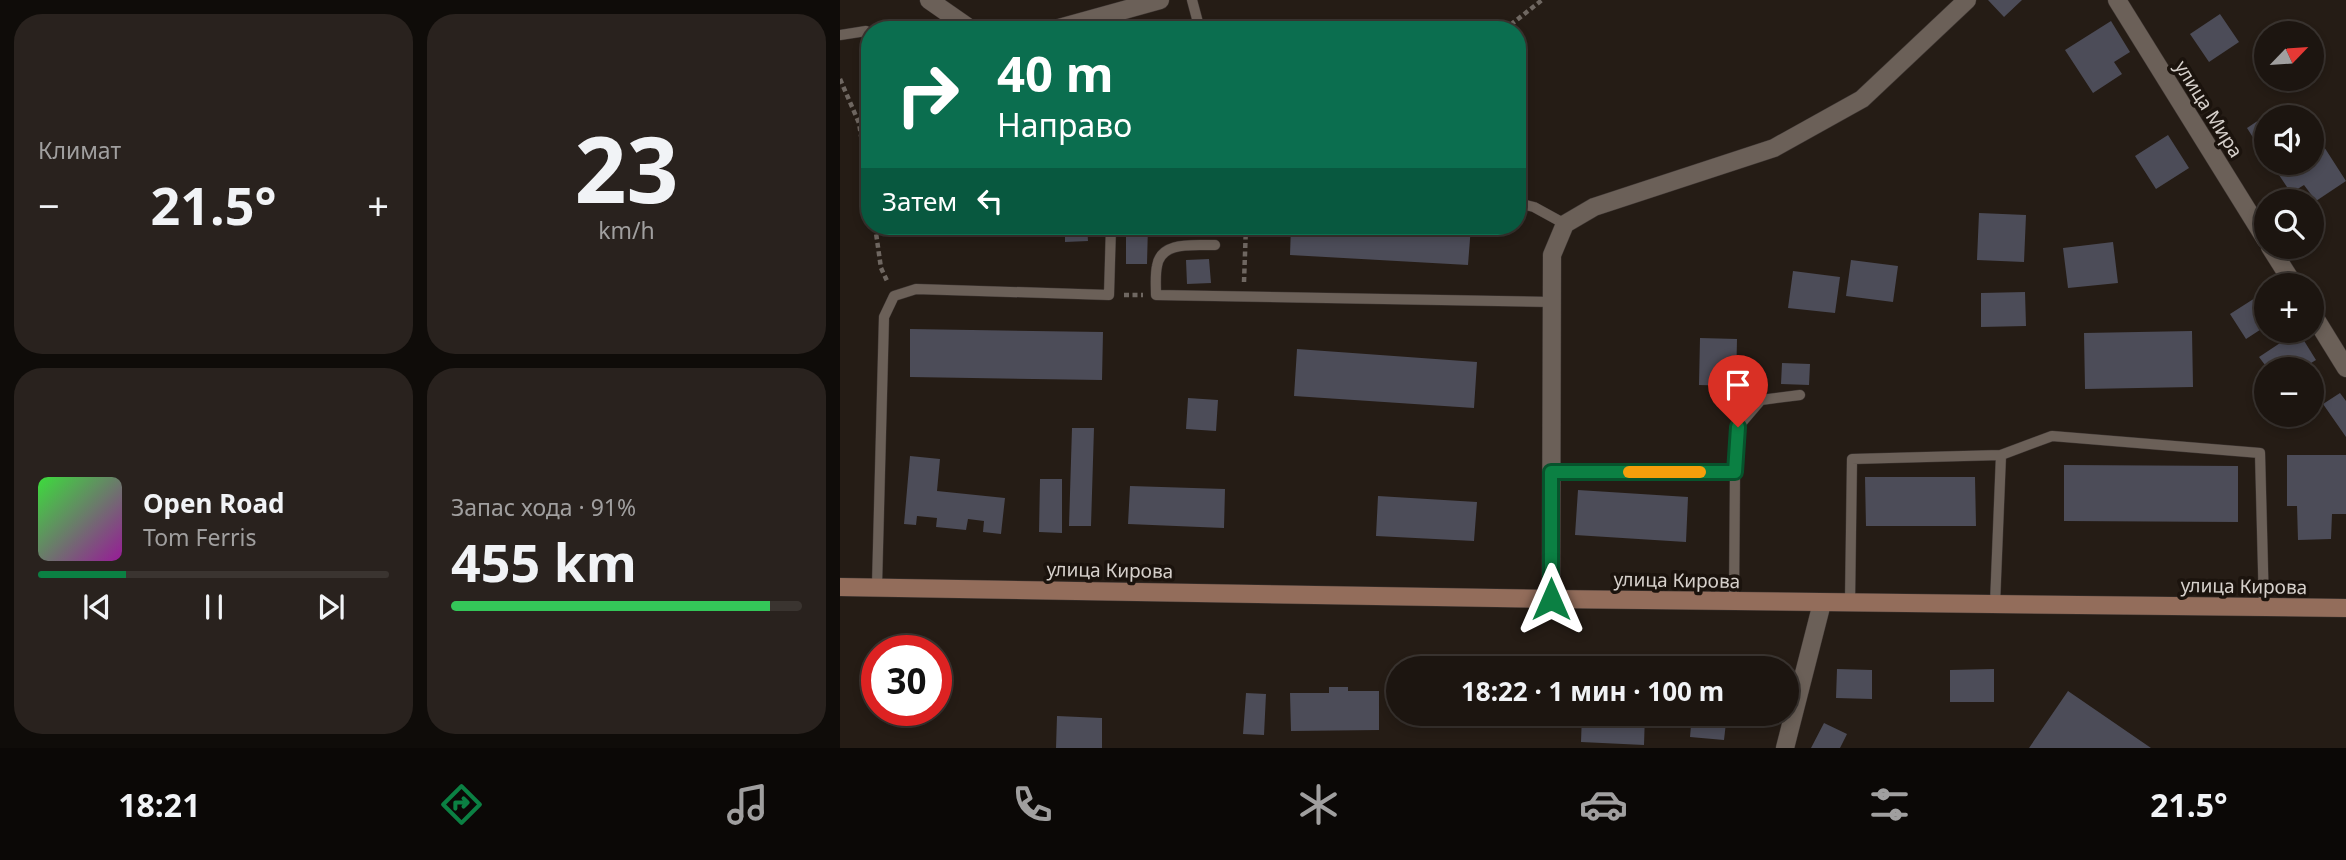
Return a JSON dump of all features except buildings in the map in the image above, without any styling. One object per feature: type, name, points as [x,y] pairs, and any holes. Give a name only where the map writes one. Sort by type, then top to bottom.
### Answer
[{"type":"main road","name":"улица Кирова","points":[[840,587],[1734,602],[2346,608]]},
{"type":"street","points":[[929,0],[959,21]]},
{"type":"street","points":[[1084,21],[1160,0]]},
{"type":"street","points":[[1551,599],[1552,256],[1565,224],[1594,207],[1774,148],[1862,99],[1967,0]]},
{"type":"street","name":"улица Мира","points":[[2117,0],[2254,221]]},
{"type":"street","points":[[2324,332],[2346,368]]},
{"type":"street","points":[[1785,748],[1822,603]]},
{"type":"lane","points":[[1192,0],[1198,21]]},
{"type":"lane","points":[[840,35],[861,32]]},
{"type":"lane","points":[[1526,205],[1565,224]]},
{"type":"lane","points":[[877,586],[884,317],[894,296],[916,289],[1109,295],[1111,235]]},
{"type":"lane","points":[[1215,245],[1178,246],[1166,251],[1157,264],[1156,295],[1552,302]]},
{"type":"lane","points":[[1734,602],[1738,427],[1760,400],[1800,396]]},
{"type":"lane","points":[[1850,603],[1852,459],[2001,455],[2052,436],[2260,453],[2264,607]]},
{"type":"lane","points":[[1995,604],[2001,455]]},
{"type":"lane","points":[[1551,472],[1735,472]]},
{"type":"path","points":[[1515,21],[1542,0]]},
{"type":"path","points":[[840,79],[859,122],[861,135]]},
{"type":"path","points":[[876,235],[881,268],[894,296]]},
{"type":"path","points":[[1244,297],[1246,235]]},
{"type":"path","points":[[1109,295],[1156,295]]},
{"type":"slow traffic","points":[[1629,472],[1700,472]]},
{"type":"route","points":[[1551,599],[1551,472],[1735,472],[1738,427]]}]
